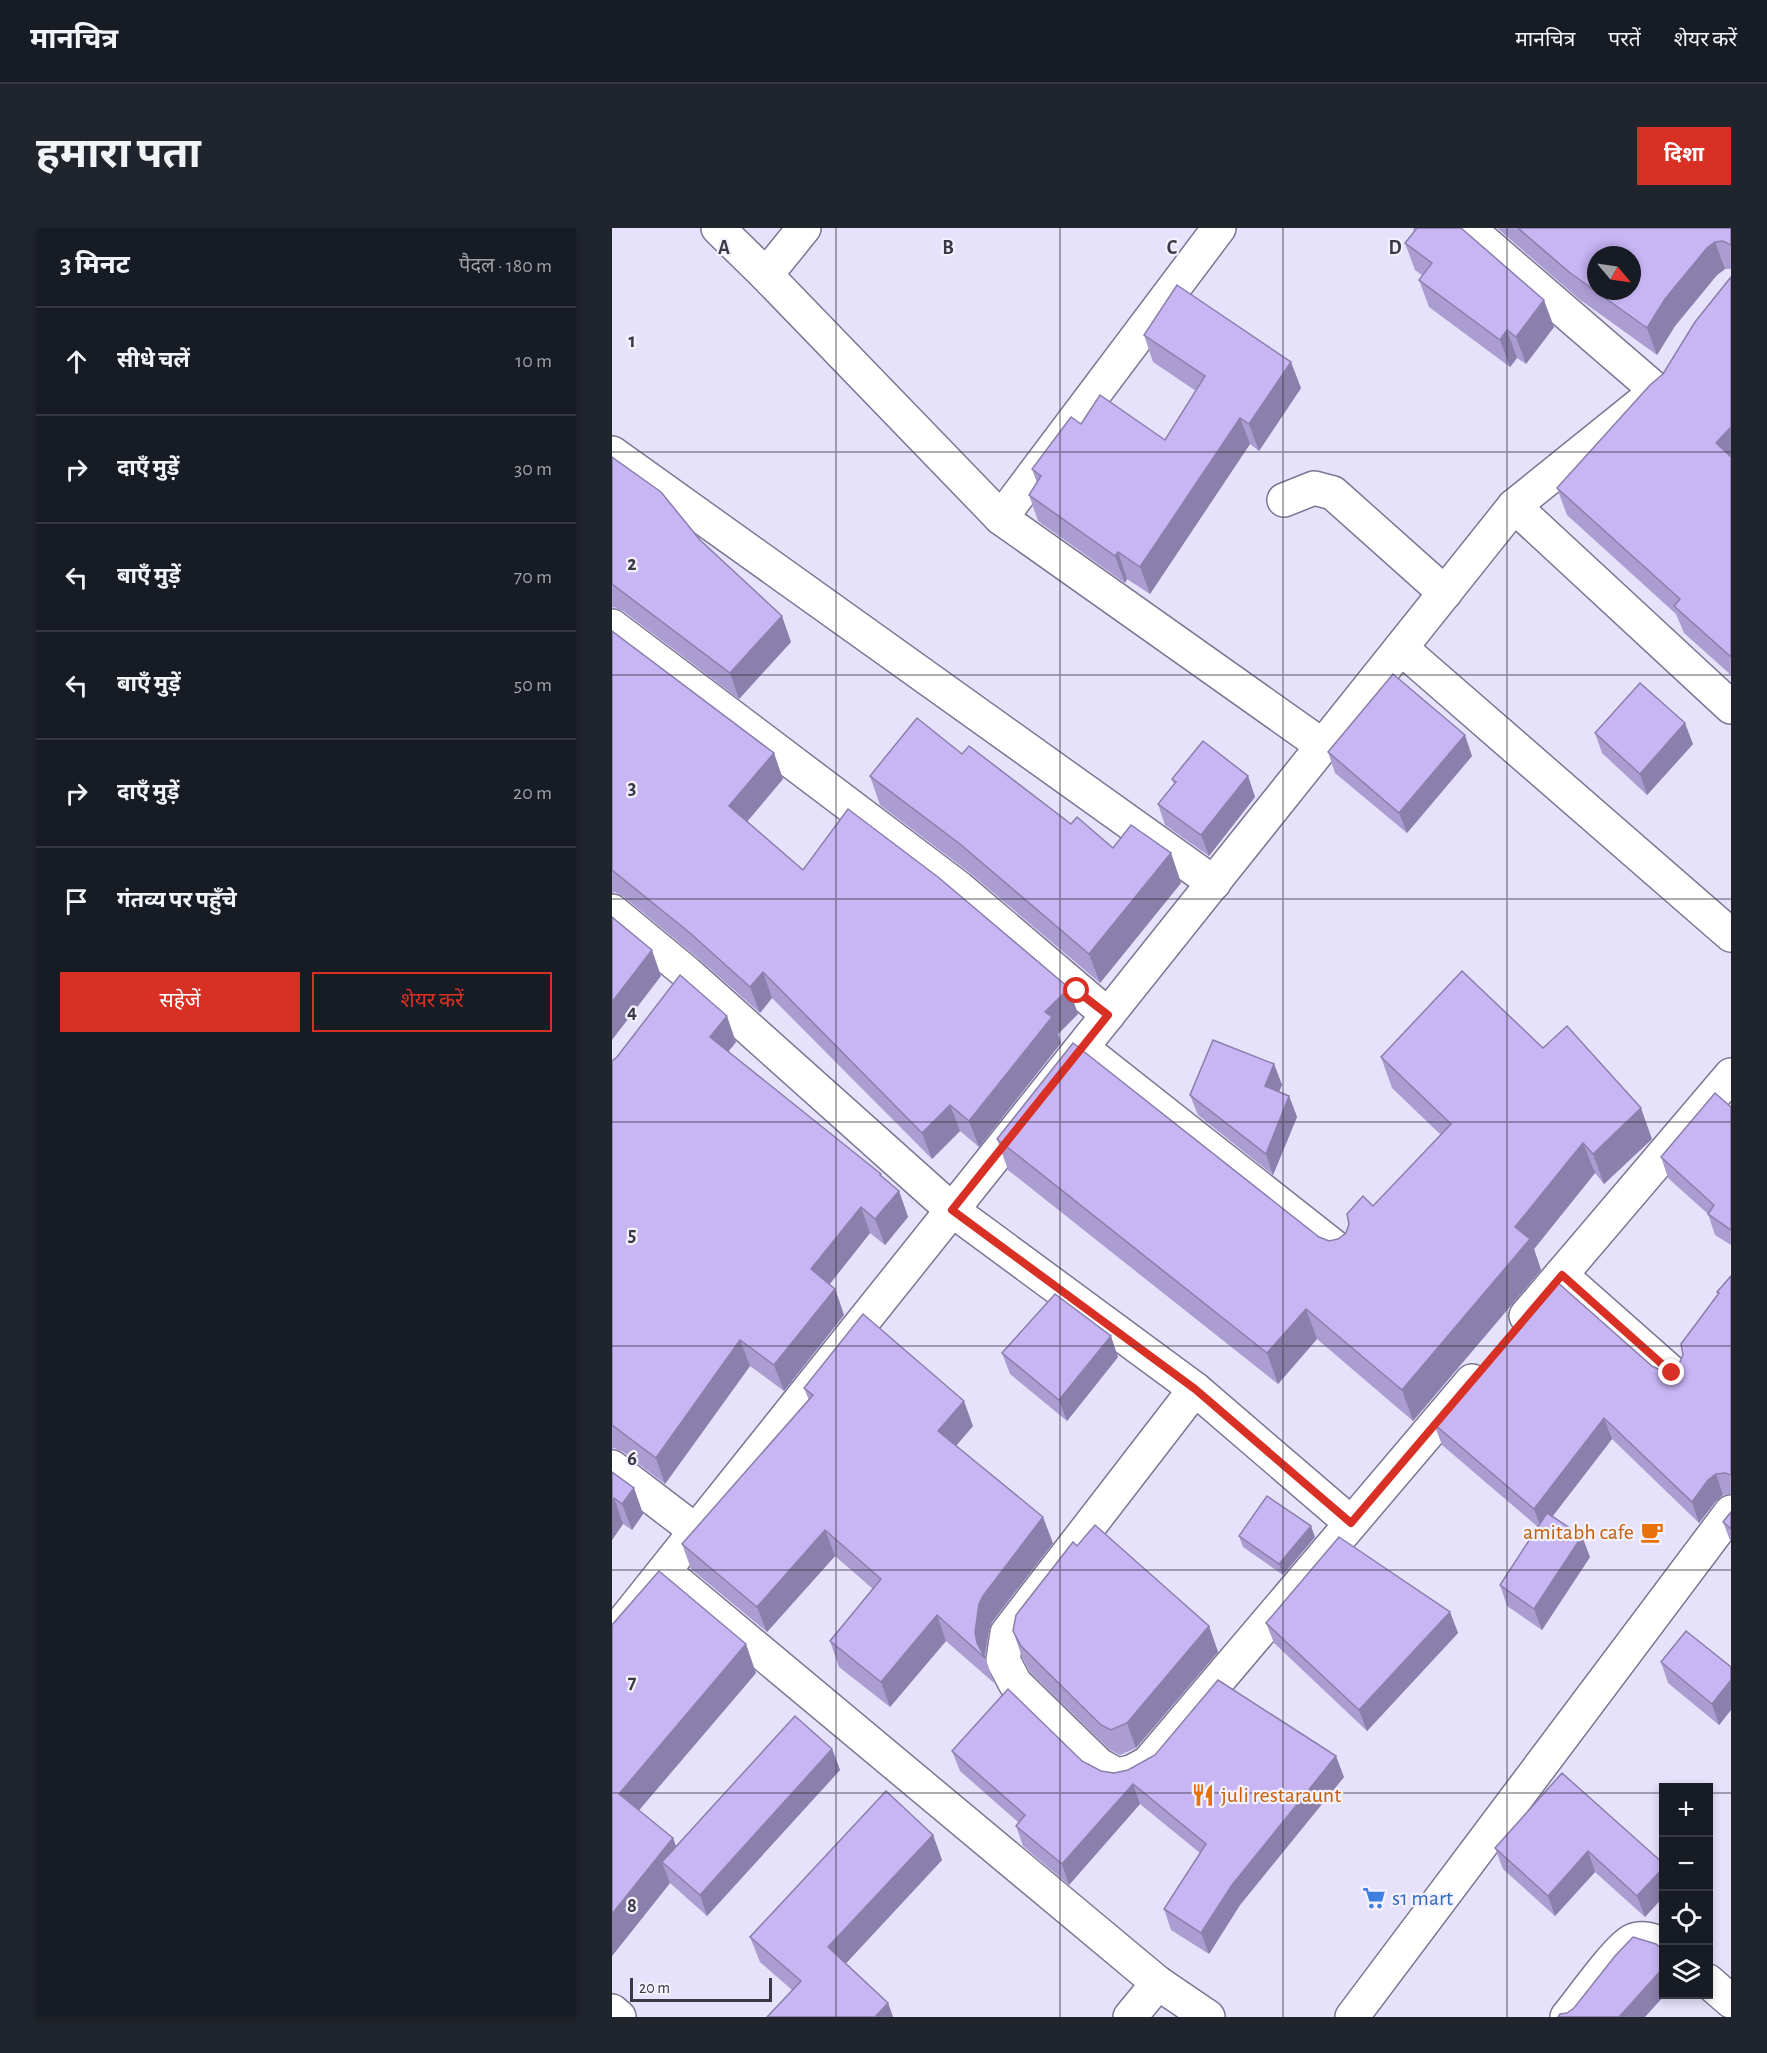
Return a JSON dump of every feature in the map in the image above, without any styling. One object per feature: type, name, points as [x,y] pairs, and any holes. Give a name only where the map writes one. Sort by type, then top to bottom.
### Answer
[{"type":"street","points":[[718,228],[766,274],[1001,518],[1323,746]]},
{"type":"street","points":[[766,274],[804,228]]},
{"type":"street","points":[[1001,518],[1219,228]]},
{"type":"street","points":[[612,1636],[1514,506],[1665,378],[1468,228]]},
{"type":"street","points":[[612,453],[1214,883]]},
{"type":"street","points":[[1284,500],[1314,488],[1333,493],[1445,592]]},
{"type":"street","points":[[1514,506],[1731,707]]},
{"type":"street","points":[[612,626],[959,888],[1108,1015]]},
{"type":"street","points":[[1401,648],[1731,934]]},
{"type":"street","points":[[612,911],[687,973],[952,1210],[1195,1389],[1351,1523]]},
{"type":"street","points":[[666,1000],[687,973]]},
{"type":"street","points":[[1082,1048],[1342,1253]]},
{"type":"street","points":[[1195,1389],[1007,1633],[1003,1660],[1015,1683],[1099,1765],[1117,1774],[1131,1772],[1148,1763],[1731,1075]]},
{"type":"street","points":[[1562,1275],[1672,1373]]},
{"type":"street","points":[[612,1467],[696,1531]]},
{"type":"street","points":[[1352,2017],[1731,1512]]},
{"type":"street","points":[[664,1571],[1158,1983],[1208,2017]]},
{"type":"street","points":[[1568,2017],[1616,1957],[1633,1941],[1653,1939],[1662,1945]]},
{"type":"street","points":[[1130,2017],[1158,1983]]},
{"type":"street","points":[[1713,1985],[1731,2001]]},
{"type":"street","points":[[612,2011],[619,2017]]},
{"type":"building","points":[[1417,228],[1461,228],[1544,300],[1516,337],[1507,330],[1500,340],[1419,280],[1432,263],[1405,243]]},
{"type":"building","points":[[1518,228],[1731,228],[1731,245],[1723,241],[1715,242],[1707,248],[1665,299],[1647,328],[1608,300],[1641,300],[1641,246],[1587,246],[1587,285]]},
{"type":"building","points":[[1731,277],[1731,427],[1716,443],[1731,457],[1731,657],[1674,606],[1680,599],[1557,488],[1650,385],[1663,374],[1695,322]]},
{"type":"building","points":[[1177,285],[1291,362],[1249,424],[1240,418],[1140,567],[1118,552],[1115,556],[1029,495],[1041,476],[1032,469],[1071,417],[1081,424],[1100,395],[1165,440],[1205,376],[1144,335]]},
{"type":"building","points":[[612,457],[661,492],[700,540],[782,616],[730,673],[612,584]]},
{"type":"building","points":[[612,631],[774,753],[729,806],[803,870],[848,809],[938,877],[1069,988],[1045,1012],[1052,1017],[969,1121],[950,1105],[922,1133],[763,972],[750,987],[690,933],[612,870]]},
{"type":"building","points":[[1393,674],[1465,735],[1399,813],[1328,752]]},
{"type":"building","points":[[1640,683],[1685,723],[1640,774],[1595,733]]},
{"type":"building","points":[[917,718],[962,754],[969,746],[1071,824],[1077,817],[1113,848],[1131,825],[1171,853],[1089,954],[960,844],[870,776]]},
{"type":"building","points":[[1203,741],[1248,776],[1201,835],[1158,804],[1176,782],[1172,779]]},
{"type":"building","points":[[612,917],[652,950],[612,1002]]},
{"type":"building","points":[[1462,971],[1543,1048],[1567,1026],[1641,1108],[1593,1154],[1583,1143],[1515,1227],[1530,1239],[1402,1390],[1306,1309],[1267,1353],[997,1139],[1073,1043],[1319,1237],[1329,1241],[1338,1239],[1346,1233],[1349,1224],[1347,1214],[1363,1196],[1373,1206],[1451,1124],[1381,1057]]},
{"type":"building","points":[[680,975],[727,1016],[710,1037],[881,1174],[899,1191],[875,1219],[861,1207],[811,1269],[835,1289],[774,1365],[740,1340],[656,1458],[612,1425],[612,1061]]},
{"type":"building","points":[[1213,1040],[1274,1064],[1265,1086],[1289,1096],[1266,1154],[1190,1095]]},
{"type":"building","points":[[1715,1093],[1731,1107],[1731,1230],[1708,1214],[1714,1205],[1661,1157]]},
{"type":"building","points":[[1731,1276],[1731,1475],[1716,1474],[1708,1480],[1692,1502],[1604,1418],[1534,1509],[1434,1424],[1556,1281],[1652,1366],[1660,1370],[1670,1370],[1679,1364],[1683,1355],[1681,1344],[1719,1293],[1717,1292]]},
{"type":"building","points":[[1055,1294],[1111,1336],[1059,1400],[1002,1353]]},
{"type":"building","points":[[863,1314],[964,1401],[938,1431],[1043,1517],[979,1604],[975,1632],[977,1643],[985,1658],[937,1615],[881,1682],[830,1641],[881,1579],[825,1530],[757,1607],[682,1544],[813,1395],[804,1388]]},
{"type":"building","points":[[612,1472],[634,1488],[622,1504],[614,1498],[612,1501]]},
{"type":"building","points":[[1267,1496],[1311,1526],[1279,1564],[1239,1536]]},
{"type":"building","points":[[1731,1512],[1731,1529],[1723,1522]]},
{"type":"building","points":[[1547,1513],[1582,1536],[1534,1609],[1500,1585]]},
{"type":"building","points":[[1095,1525],[1209,1626],[1127,1723],[1111,1730],[1101,1725],[1021,1646],[1013,1631],[1016,1615],[1073,1542],[1077,1546]]},
{"type":"building","points":[[1339,1537],[1450,1612],[1359,1710],[1266,1623]]},
{"type":"building","points":[[659,1571],[746,1644],[619,1794],[673,1838],[612,1914],[612,1625]]},
{"type":"building","points":[[1686,1631],[1731,1667],[1731,1680],[1712,1704],[1661,1662]]},
{"type":"building","points":[[1218,1680],[1336,1756],[1232,1885],[1201,1933],[1164,1909],[1206,1844],[1133,1784],[1062,1864],[1016,1826],[1025,1815],[952,1751],[1008,1689],[1082,1761],[1101,1771],[1114,1773],[1128,1770],[1155,1755]]},
{"type":"building","points":[[795,1716],[832,1749],[700,1895],[662,1862]]},
{"type":"building","points":[[1562,1773],[1659,1860],[1659,1872],[1637,1896],[1588,1851],[1548,1896],[1495,1848]]},
{"type":"building","points":[[886,1791],[933,1835],[828,1947],[888,2003],[875,2017],[767,2017],[801,1981],[750,1937]]},
{"type":"building","points":[[1633,1937],[1656,1944],[1659,1947],[1659,1973],[1619,2017],[1558,2017],[1574,2008]]},
{"type":"place","name":"amitabh cafe","points":[[1652,1532]]},
{"type":"place","name":"juli restaraunt","points":[[1203,1795]]},
{"type":"place","name":"s1 mart","points":[[1374,1898]]},
{"type":"route","points":[[1077,991],[1108,1015],[952,1210],[1195,1389],[1351,1523],[1562,1275],[1672,1373]]}]
